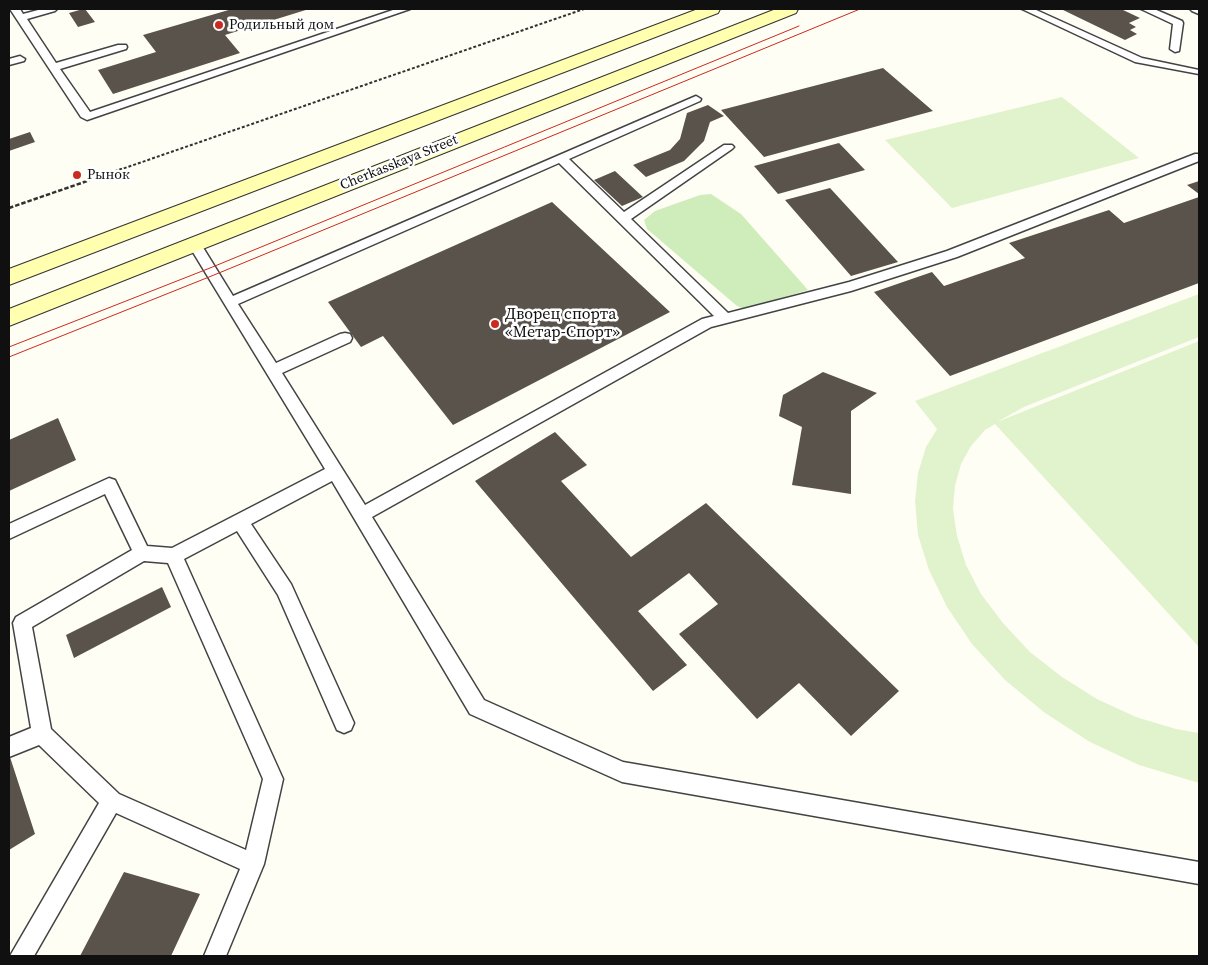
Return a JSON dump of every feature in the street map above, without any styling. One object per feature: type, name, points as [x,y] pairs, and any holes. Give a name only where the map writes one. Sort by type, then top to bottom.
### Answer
[{"type":"main road","name":"Cherkasskaya Street","points":[[9,276],[712,9]]},
{"type":"main road","name":"Cherkasskaya Street","points":[[9,318],[790,9]]},
{"type":"lane","points":[[52,9],[17,13],[87,117],[405,9]]},
{"type":"lane","points":[[1028,9],[1139,60],[1198,72]]},
{"type":"lane","points":[[1146,9],[1178,24],[1174,49]]},
{"type":"lane","points":[[1195,9],[1199,11]]},
{"type":"lane","points":[[54,67],[122,47]]},
{"type":"lane","points":[[9,62],[20,59]]},
{"type":"lane","points":[[231,302],[696,99]]},
{"type":"lane","points":[[623,218],[728,147]]},
{"type":"lane","points":[[362,515],[707,324],[851,286],[952,254],[1199,157]]},
{"type":"lane","points":[[561,158],[726,319]]},
{"type":"lane","points":[[194,244],[362,515],[477,707],[622,772],[1199,873]]},
{"type":"lane","points":[[273,371],[345,338]]},
{"type":"lane","points":[[253,864],[112,801],[42,734],[22,623],[142,553],[174,556],[335,472]]},
{"type":"lane","points":[[9,532],[109,485],[142,553]]},
{"type":"lane","points":[[240,522],[285,590],[344,723]]},
{"type":"lane","points":[[174,556],[273,780],[253,864],[215,956]]},
{"type":"lane","points":[[9,747],[42,734]]},
{"type":"lane","points":[[21,956],[112,801]]},
{"type":"path","points":[[9,208],[584,9]]},
{"type":"green space","points":[[1062,97],[1139,158],[952,208],[885,140]]},
{"type":"green space","points":[[711,194],[741,214],[808,290],[744,309],[737,306],[647,229],[644,220],[655,211],[700,195]]},
{"type":"green space","points":[[1199,294],[1199,337],[1024,407],[997,422],[1199,341],[1199,647],[995,424],[985,430],[971,446],[961,464],[955,486],[953,509],[957,536],[966,565],[981,594],[1003,623],[1030,652],[1062,677],[1097,699],[1136,717],[1176,729],[1199,733],[1199,783],[1139,765],[1090,742],[1045,713],[1005,680],[972,644],[947,607],[929,570],[918,535],[915,501],[918,473],[926,447],[937,429],[915,401]]},
{"type":"building","points":[[83,9],[95,22],[78,27],[69,13]]},
{"type":"building","points":[[232,9],[309,9],[225,35],[240,53],[113,94],[98,70],[156,52],[143,35]]},
{"type":"building","points":[[1061,9],[1121,9],[1140,18],[1129,23],[1136,27],[1130,30],[1137,34],[1125,40]]},
{"type":"building","points":[[883,68],[933,111],[764,157],[721,110]]},
{"type":"building","points":[[708,105],[724,116],[710,122],[704,141],[684,161],[646,177],[633,165],[670,150],[680,139],[687,113]]},
{"type":"building","points":[[30,132],[35,142],[9,151],[9,139]]},
{"type":"building","points":[[839,143],[865,170],[778,194],[754,166]]},
{"type":"building","points":[[615,171],[643,197],[622,206],[594,180]]},
{"type":"building","points":[[1199,181],[1199,194],[1187,185]]},
{"type":"building","points":[[830,188],[898,262],[851,276],[785,200]]},
{"type":"building","points":[[1199,197],[1199,283],[950,376],[874,292],[932,272],[944,286],[1025,258],[1009,243],[1109,210],[1124,223]]},
{"type":"building","name":"Дворец спорта «Метар-Спорт»","points":[[552,202],[670,312],[453,425],[383,336],[361,347],[328,302]]},
{"type":"building","points":[[823,372],[877,393],[851,411],[851,494],[792,485],[802,427],[779,416],[783,395]]},
{"type":"building","points":[[58,418],[76,460],[9,491],[9,440]]},
{"type":"building","points":[[555,432],[587,465],[561,481],[631,557],[706,503],[899,691],[851,736],[799,683],[757,719],[679,634],[718,604],[689,573],[638,611],[687,665],[653,691],[475,481]]},
{"type":"building","points":[[162,587],[171,607],[74,658],[66,635]]},
{"type":"building","points":[[9,754],[35,834],[9,850]]},
{"type":"building","points":[[124,872],[200,894],[171,956],[80,956]]},
{"type":"tram line","points":[[9,357],[214,275],[860,9]]},
{"type":"tram line","points":[[9,347],[210,268],[799,26]]},
{"type":"place","name":"Родильный дом","points":[[219,25]]},
{"type":"place","name":"Рынок","points":[[77,175]]},
{"type":"place","name":"Дворец спорта «Метар-Спорт»","points":[[495,324]]}]
